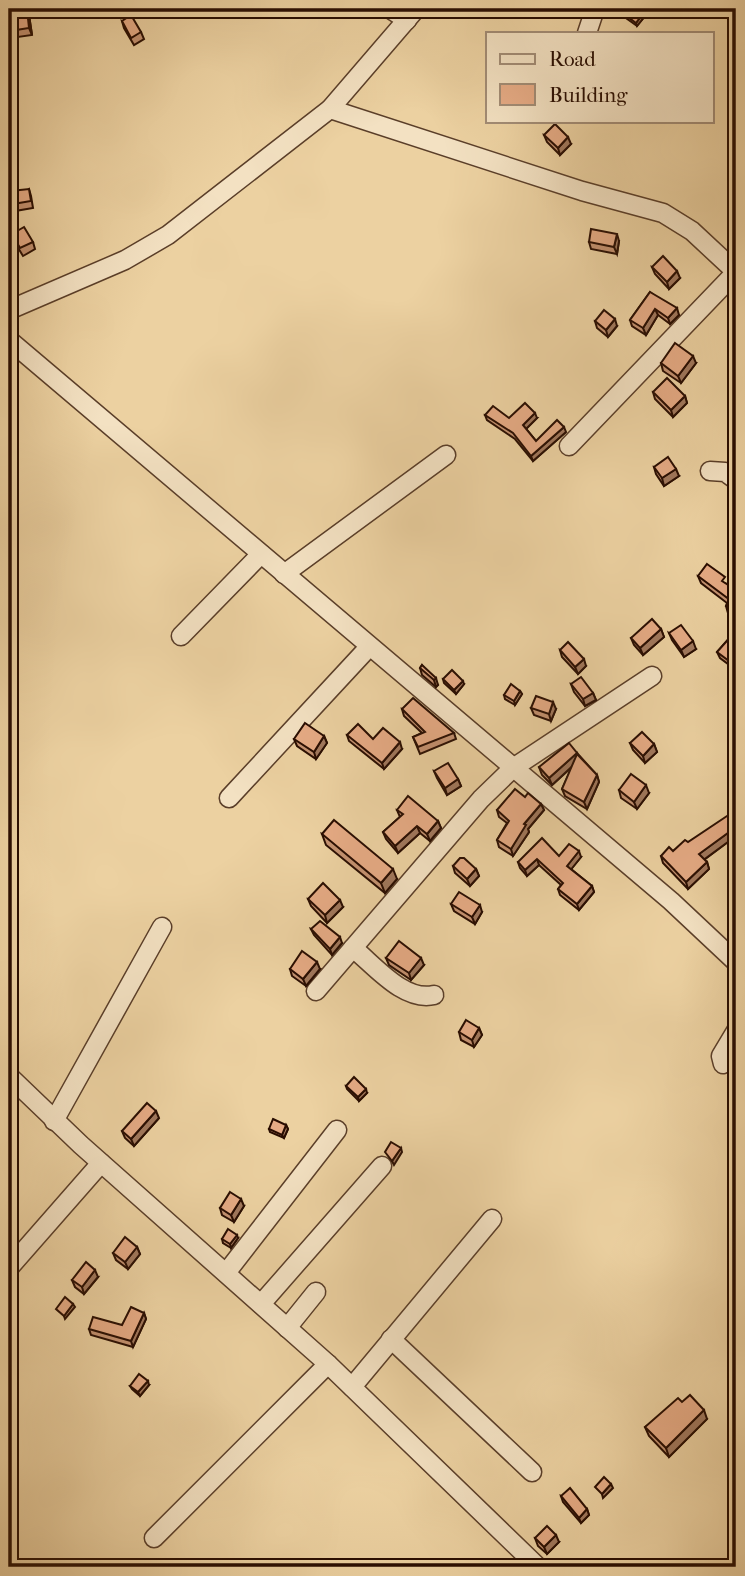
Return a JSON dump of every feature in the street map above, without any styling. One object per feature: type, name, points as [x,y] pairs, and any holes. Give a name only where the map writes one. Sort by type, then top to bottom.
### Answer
[{"type":"street","points":[[9,310],[104,270],[168,235],[330,109],[411,14],[390,9]]},
{"type":"street","points":[[587,32],[595,9]]},
{"type":"street","points":[[330,109],[518,171],[663,213],[692,231],[736,272],[569,446]]},
{"type":"street","points":[[9,340],[671,901],[736,962]]},
{"type":"street","points":[[284,574],[446,455]]},
{"type":"street","points":[[710,471],[725,472],[736,480]]},
{"type":"street","points":[[181,636],[261,554]]},
{"type":"street","points":[[229,798],[369,647]]},
{"type":"street","points":[[316,990],[481,799],[513,768],[652,676]]},
{"type":"street","points":[[54,1121],[162,927]]},
{"type":"street","points":[[353,948],[413,995],[435,995]]},
{"type":"street","points":[[723,1064],[721,1056],[736,1031]]},
{"type":"street","points":[[9,1076],[54,1121],[328,1364],[538,1567]]},
{"type":"street","points":[[226,1273],[337,1130]]},
{"type":"street","points":[[9,1268],[101,1163]]},
{"type":"street","points":[[261,1304],[382,1166]]},
{"type":"street","points":[[352,1388],[492,1219]]},
{"type":"street","points":[[287,1328],[316,1292]]},
{"type":"street","points":[[391,1339],[531,1472]]},
{"type":"street","points":[[154,1538],[328,1364]]},
{"type":"building","points":[[27,9],[29,28],[16,30],[13,10]]},
{"type":"building","points":[[628,9],[644,12],[636,23],[624,14]]},
{"type":"building","points":[[131,15],[141,32],[131,38],[122,21]]},
{"type":"building","points":[[555,124],[568,137],[558,148],[544,135]]},
{"type":"building","points":[[29,189],[31,201],[13,204],[11,191]]},
{"type":"building","points":[[24,227],[33,242],[20,248],[12,234]]},
{"type":"building","points":[[591,229],[617,234],[614,247],[589,242]]},
{"type":"building","points":[[663,256],[677,271],[667,282],[652,267]]},
{"type":"building","points":[[650,292],[677,308],[668,318],[655,309],[643,328],[630,320]]},
{"type":"building","points":[[604,310],[615,319],[606,330],[595,321]]},
{"type":"building","points":[[675,343],[693,356],[678,376],[661,363]]},
{"type":"building","points":[[667,378],[685,396],[671,410],[653,392]]},
{"type":"building","points":[[525,403],[535,413],[523,425],[536,441],[557,420],[564,427],[531,456],[513,433],[485,415],[493,406],[509,418]]},
{"type":"building","points":[[668,457],[676,469],[662,478],[654,467]]},
{"type":"building","points":[[707,564],[725,577],[722,581],[736,590],[736,613],[726,606],[730,600],[698,576]]},
{"type":"building","points":[[652,619],[661,629],[640,648],[631,638]]},
{"type":"building","points":[[681,625],[693,641],[681,650],[669,633]]},
{"type":"building","points":[[733,634],[736,637],[736,655],[729,661],[717,652]]},
{"type":"building","points":[[568,642],[584,659],[575,667],[560,650]]},
{"type":"building","points":[[422,665],[436,678],[434,680],[420,668]]},
{"type":"building","points":[[452,670],[463,681],[454,690],[443,679]]},
{"type":"building","points":[[581,677],[593,693],[583,699],[571,684]]},
{"type":"building","points":[[511,684],[520,691],[514,701],[504,695]]},
{"type":"building","points":[[536,696],[553,702],[549,714],[531,708]]},
{"type":"building","points":[[413,698],[454,733],[418,747],[413,737],[425,732],[402,709]]},
{"type":"building","points":[[305,723],[324,736],[314,752],[294,739]]},
{"type":"building","points":[[358,724],[373,739],[383,728],[400,742],[382,763],[347,735]]},
{"type":"building","points":[[642,732],[654,744],[643,756],[630,743]]},
{"type":"building","points":[[569,743],[577,753],[549,778],[539,767]]},
{"type":"building","points":[[577,754],[597,775],[584,802],[562,789]]},
{"type":"building","points":[[448,763],[458,779],[445,788],[434,771]]},
{"type":"building","points":[[631,774],[646,785],[634,802],[619,790]]},
{"type":"building","points":[[515,789],[525,797],[528,793],[541,804],[524,824],[526,825],[511,849],[497,840],[509,821],[497,810]]},
{"type":"building","points":[[408,796],[438,821],[427,834],[417,826],[395,846],[383,832],[403,814],[397,810]]},
{"type":"building","points":[[733,812],[736,816],[736,827],[699,854],[707,862],[686,882],[661,856],[669,847],[673,851],[685,840],[688,842]]},
{"type":"building","points":[[334,820],[393,869],[381,883],[322,834]]},
{"type":"building","points":[[542,838],[559,856],[569,844],[579,851],[567,866],[592,886],[577,904],[558,889],[563,883],[537,859],[525,870],[518,862]]},
{"type":"building","points":[[460,858],[464,858],[476,869],[467,879],[453,866]]},
{"type":"building","points":[[323,883],[340,900],[325,915],[308,899]]},
{"type":"building","points":[[459,892],[480,905],[472,917],[451,904]]},
{"type":"building","points":[[320,921],[340,937],[330,949],[311,929]]},
{"type":"building","points":[[399,941],[421,958],[409,973],[386,958]]},
{"type":"building","points":[[302,951],[317,962],[303,979],[290,969]]},
{"type":"building","points":[[466,1020],[479,1028],[472,1040],[459,1032]]},
{"type":"building","points":[[354,1077],[366,1089],[358,1097],[346,1086]]},
{"type":"building","points":[[147,1103],[156,1111],[131,1139],[122,1131]]},
{"type":"building","points":[[273,1119],[286,1125],[282,1135],[269,1129]]},
{"type":"building","points":[[391,1142],[401,1148],[392,1161],[385,1152]]},
{"type":"building","points":[[230,1192],[241,1199],[231,1215],[220,1208]]},
{"type":"building","points":[[228,1229],[237,1235],[230,1244],[222,1239]]},
{"type":"building","points":[[125,1237],[137,1247],[125,1262],[113,1253]]},
{"type":"building","points":[[86,1262],[95,1270],[82,1287],[72,1280]]},
{"type":"building","points":[[65,1297],[73,1304],[64,1316],[56,1309]]},
{"type":"building","points":[[131,1307],[144,1313],[131,1341],[89,1329],[93,1317],[122,1325]]},
{"type":"building","points":[[139,1374],[148,1381],[138,1392],[130,1386]]},
{"type":"building","points":[[690,1395],[704,1410],[666,1448],[645,1427],[678,1398],[682,1402]]},
{"type":"building","points":[[604,1477],[611,1484],[602,1494],[595,1487]]},
{"type":"building","points":[[570,1488],[587,1509],[579,1518],[561,1496]]},
{"type":"building","points":[[547,1526],[556,1535],[544,1547],[535,1538]]}]
